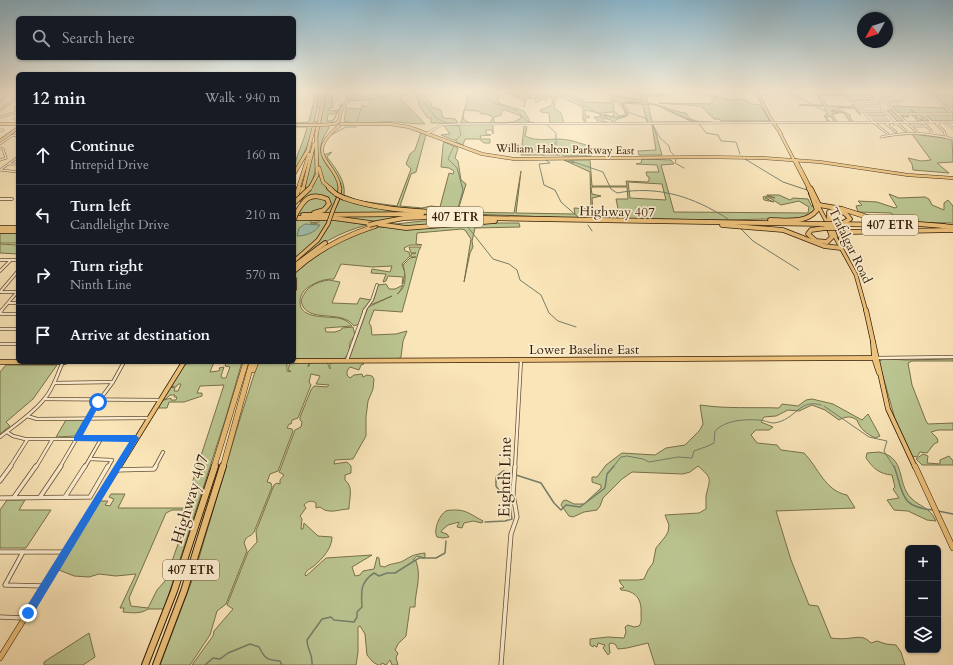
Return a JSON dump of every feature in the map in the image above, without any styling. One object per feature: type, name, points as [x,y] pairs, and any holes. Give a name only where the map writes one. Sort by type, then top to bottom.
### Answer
[{"type":"highway","points":[[296,197],[306,168],[315,123]]},
{"type":"highway","points":[[296,212],[309,168],[319,123]]},
{"type":"highway","points":[[296,201],[310,188],[317,174],[316,136]]},
{"type":"highway","points":[[296,171],[310,145]]},
{"type":"highway","points":[[316,153],[323,182],[336,194],[360,204],[533,220]]},
{"type":"highway","points":[[699,222],[808,218],[817,210],[811,193]]},
{"type":"highway","points":[[296,213],[302,202],[309,198],[319,196],[328,200],[328,206],[322,211],[296,215]]},
{"type":"highway","points":[[819,205],[842,208],[880,221],[944,226]]},
{"type":"highway","points":[[824,224],[832,237],[830,240],[819,242],[808,234],[811,230],[824,224],[836,225],[849,221],[850,217],[839,210],[829,212],[829,220],[835,236]]},
{"type":"highway","points":[[296,215],[474,215]]},
{"type":"highway","points":[[296,216],[300,218],[334,218],[406,228],[476,222],[533,220]]},
{"type":"highway","name":"Highway 407","points":[[296,269],[311,256],[332,243],[356,232],[376,225],[422,217],[719,224],[824,224]]},
{"type":"highway","name":"Highway 407","points":[[296,264],[312,251],[345,234],[369,225],[411,220],[452,219],[824,224]]},
{"type":"highway","points":[[719,224],[783,230],[824,246],[841,248],[841,238],[848,232],[953,228]]},
{"type":"highway","name":"407 ETR","points":[[836,225],[944,226],[953,228]]},
{"type":"highway","name":"407 ETR","points":[[836,225],[847,227],[953,228]]},
{"type":"highway","points":[[0,229],[16,229]]},
{"type":"highway","name":"Highway 407","points":[[145,665],[165,617],[184,563],[246,364]]},
{"type":"highway","name":"Highway 407","points":[[156,665],[202,537],[252,364]]},
{"type":"highway","points":[[246,386],[255,364]]},
{"type":"main road","name":"Trafalgar Road","points":[[774,123],[819,205],[824,224],[835,236],[860,286],[888,409],[953,548]]},
{"type":"main road","points":[[0,124],[16,126]]},
{"type":"main road","points":[[10,125],[16,126]]},
{"type":"main road","name":"William Halton Parkway East","points":[[296,125],[400,125],[428,133],[476,153],[514,159],[728,157],[795,159],[908,175],[953,177]]},
{"type":"main road","points":[[333,131],[335,125]]},
{"type":"main road","points":[[296,259],[318,240],[328,224],[339,195],[340,184],[324,159],[322,148],[326,138],[340,125]]},
{"type":"main road","points":[[13,130],[16,127]]},
{"type":"main road","points":[[0,140],[16,128]]},
{"type":"main road","points":[[0,140],[16,128]]},
{"type":"main road","name":"Trafalgar Road","points":[[795,159],[811,193],[819,205]]},
{"type":"main road","name":"Lower Baseline East","points":[[296,361],[876,358]]},
{"type":"main road","points":[[0,362],[16,362]]},
{"type":"main road","points":[[0,658],[3,648],[25,618],[183,364]]},
{"type":"street","points":[[428,133],[444,124],[763,123]]},
{"type":"street","points":[[874,123],[889,135]]},
{"type":"street","points":[[907,123],[917,132]]},
{"type":"street","points":[[923,123],[931,130],[931,134]]},
{"type":"street","points":[[897,132],[886,124],[896,124],[906,132]]},
{"type":"street","points":[[946,137],[944,131],[936,124],[947,124],[952,126]]},
{"type":"street","points":[[911,126],[926,126]]},
{"type":"street","points":[[881,137],[897,132],[917,132],[953,139]]},
{"type":"street","points":[[0,144],[12,135],[16,135]]},
{"type":"street","points":[[0,148],[3,149],[6,158]]},
{"type":"street","points":[[0,160],[6,158],[13,160]]},
{"type":"street","points":[[0,170],[16,158]]},
{"type":"street","points":[[8,164],[16,164]]},
{"type":"street","points":[[0,170],[16,172]]},
{"type":"street","points":[[0,199],[12,199]]},
{"type":"street","points":[[0,260],[16,260]]},
{"type":"street","points":[[0,271],[10,260]]},
{"type":"street","points":[[0,292],[16,273]]},
{"type":"street","points":[[346,361],[365,309],[372,300],[377,285]]},
{"type":"street","points":[[0,292],[16,292]]},
{"type":"street","points":[[0,314],[16,294]]},
{"type":"street","points":[[8,303],[16,303]]},
{"type":"street","points":[[0,314],[16,314]]},
{"type":"street","points":[[0,329],[16,329]]},
{"type":"street","points":[[0,344],[16,344]]},
{"type":"street","points":[[876,358],[953,357]]},
{"type":"street","name":"Eighth Line","points":[[501,665],[511,534],[517,517],[513,499],[521,360]]},
{"type":"street","points":[[0,436],[27,416],[45,399],[63,364]]},
{"type":"street","points":[[40,497],[63,463],[88,418],[113,382],[123,364]]},
{"type":"street","points":[[54,382],[113,382]]},
{"type":"street","points":[[45,399],[159,400]]},
{"type":"street","points":[[27,416],[37,419],[148,418]]},
{"type":"street","points":[[6,432],[16,438],[28,439],[136,438]]},
{"type":"street","points":[[0,481],[15,461],[28,439]]},
{"type":"street","points":[[14,498],[37,465],[52,439]]},
{"type":"street","points":[[65,497],[90,459],[101,439]]},
{"type":"street","points":[[116,470],[152,470],[156,468],[163,452]]},
{"type":"street","points":[[0,498],[90,496],[112,460],[90,459]]},
{"type":"street","points":[[0,552],[65,552]]},
{"type":"street","points":[[23,552],[5,585],[45,586]]},
{"type":"street","points":[[0,617],[25,618]]},
{"type":"green space","points":[[296,123],[314,123],[296,124]]},
{"type":"green space","points":[[403,123],[425,124],[414,124]]},
{"type":"green space","points":[[493,124],[493,134],[492,130],[486,130],[486,134],[491,135],[480,136],[481,139],[490,139],[490,143],[484,143],[479,139],[465,139],[463,145],[456,142],[456,140],[441,135],[450,134],[444,126],[448,125]]},
{"type":"green space","points":[[296,125],[313,125],[307,149],[296,170],[297,156],[307,127],[296,127]]},
{"type":"green space","points":[[319,125],[329,125],[329,128],[322,140],[321,150],[322,157],[335,177],[338,185],[338,195],[327,186],[322,179],[318,164],[317,148]]},
{"type":"green space","points":[[652,125],[655,130],[662,155],[639,155],[638,151],[656,150]]},
{"type":"green space","points":[[524,126],[527,127],[525,136],[541,140],[571,140],[589,146],[591,156],[564,156],[555,152],[555,154],[558,155],[521,155]]},
{"type":"green space","points":[[421,132],[426,134],[416,172],[411,174],[400,206],[422,208],[431,206],[440,207],[449,173],[453,174],[454,171],[449,168],[441,167],[444,142],[458,148],[455,158],[458,161],[461,180],[466,184],[459,207],[465,212],[514,213],[521,171],[516,213],[575,214],[574,208],[591,209],[590,172],[564,160],[574,163],[571,160],[590,160],[592,186],[627,186],[626,181],[649,181],[649,177],[647,176],[646,172],[659,172],[657,165],[636,164],[641,163],[642,159],[671,160],[674,164],[661,165],[674,212],[808,213],[809,207],[799,201],[781,205],[770,198],[765,198],[774,202],[764,200],[763,197],[766,196],[775,198],[767,195],[779,195],[790,200],[793,198],[808,199],[812,207],[813,204],[808,193],[811,196],[815,210],[805,218],[727,220],[572,218],[473,214],[384,206],[365,202],[397,206],[411,169],[406,164],[410,154],[415,150]],"holes":[[[628,182],[662,184],[666,200],[630,198]],[[627,187],[628,199],[616,199],[619,213],[593,213],[592,198],[601,196],[592,194],[591,188]]]},
{"type":"green space","points":[[912,134],[952,139],[953,162],[937,163],[949,173],[913,170],[912,164],[908,158],[921,161],[931,160]]},
{"type":"green space","points":[[315,145],[315,172],[311,183],[302,195]]},
{"type":"green space","points":[[332,152],[327,157],[342,179],[344,195],[357,200],[340,196],[341,184],[324,155]]},
{"type":"green space","points":[[318,168],[324,185],[337,197],[330,214],[315,213],[329,206],[327,198],[305,199],[300,202],[313,185]]},
{"type":"green space","points":[[889,194],[899,198],[925,197],[929,199],[932,205],[944,210],[944,203],[948,200],[953,206],[953,223],[901,222],[891,213],[858,212],[856,206],[862,205],[858,201],[877,202],[895,208],[897,207]]},
{"type":"green space","points":[[312,198],[324,198],[328,203],[325,207],[318,211],[297,214],[303,203]]},
{"type":"green space","points":[[340,198],[360,204],[433,213],[333,214]]},
{"type":"green space","points":[[424,215],[373,223],[332,216]]},
{"type":"green space","points":[[296,219],[318,220],[316,223],[310,222],[312,224],[318,223],[321,219],[328,220],[319,237],[298,256],[296,256]]},
{"type":"green space","points":[[331,219],[367,225],[329,240],[296,262],[320,239]]},
{"type":"green space","points":[[423,221],[474,221],[420,227],[386,225]]},
{"type":"green space","points":[[494,223],[519,223],[520,227],[475,228],[472,241],[473,247],[470,253],[464,282],[471,239],[465,230],[462,229],[417,233],[416,244],[422,245],[410,245],[404,248],[405,251],[409,252],[410,256],[402,264],[405,273],[403,284],[403,277],[388,276],[386,281],[383,282],[386,274],[371,273],[372,269],[390,272],[392,266],[373,267],[341,264],[334,279],[328,279],[310,286],[303,292],[300,301],[304,312],[316,316],[342,319],[352,326],[325,328],[326,332],[335,332],[341,330],[342,328],[353,327],[355,335],[350,342],[349,353],[344,359],[296,359],[296,272],[320,252],[351,236],[379,227],[413,229]]},
{"type":"green space","points":[[0,232],[16,232],[16,243],[0,243]]},
{"type":"green space","points":[[0,244],[16,245],[16,254],[0,253]]},
{"type":"green space","points":[[409,247],[421,247],[402,312],[374,310],[369,323],[371,326],[372,335],[396,334],[407,331],[403,341],[401,357],[398,359],[349,359],[368,307],[392,296],[370,304],[374,299],[378,285],[386,284],[389,289],[395,289],[403,285],[400,291],[403,288],[405,281],[403,265],[410,258],[416,257],[411,257],[411,254],[416,253],[411,253]]},
{"type":"green space","points":[[329,280],[340,282],[332,303],[357,304],[360,298],[371,300],[365,308],[359,324],[354,326],[341,318],[317,315],[304,308],[301,301],[305,292],[315,284]]},
{"type":"green space","points":[[885,359],[953,359],[953,361],[912,361],[908,363],[912,385],[928,424],[953,423],[953,430],[938,430],[931,432],[937,438],[938,442],[934,444],[927,453],[920,452],[917,457],[912,456],[895,419],[879,362]]},
{"type":"green space","points":[[296,362],[309,362],[308,367],[311,362],[327,362],[330,369],[330,362],[362,362],[364,364],[361,365],[359,370],[350,367],[347,371],[347,375],[350,378],[354,375],[362,374],[363,377],[367,375],[372,376],[374,379],[373,389],[368,401],[366,436],[353,459],[335,460],[334,464],[347,462],[351,466],[351,473],[345,475],[345,480],[348,483],[350,490],[349,509],[327,511],[320,507],[316,508],[316,503],[314,502],[308,502],[304,505],[306,508],[300,516],[302,519],[301,529],[303,529],[304,523],[318,536],[332,537],[332,541],[324,556],[307,571],[306,576],[326,558],[372,555],[352,567],[355,576],[360,575],[363,571],[374,569],[377,557],[379,558],[380,566],[385,567],[401,562],[418,554],[425,553],[424,558],[417,556],[413,560],[416,561],[418,567],[415,607],[410,607],[406,636],[398,644],[395,650],[398,653],[396,658],[398,665],[392,665],[390,660],[386,665],[382,663],[381,665],[378,665],[373,662],[367,655],[365,634],[360,626],[358,627],[358,652],[356,665],[192,665],[213,636],[214,631],[233,609],[227,605],[248,552],[257,542],[256,531],[274,485],[277,483],[280,484],[280,480],[284,475],[279,472],[295,430],[301,427],[302,422],[300,417],[311,390],[314,386],[327,387],[329,385],[316,384],[320,376],[311,374],[309,382],[311,385],[298,418],[292,420],[291,424],[289,424],[287,428],[292,429],[293,431],[278,471],[270,474],[267,482],[271,483],[272,487],[254,532],[245,540],[244,543],[247,551],[226,604],[217,611],[210,635],[190,665],[160,665],[194,575],[257,364],[287,364],[287,371],[290,372],[291,371],[288,370],[290,364],[296,364]]},
{"type":"green space","points":[[185,364],[213,364],[210,372],[218,371],[220,370],[219,368],[224,367],[221,376],[222,378],[226,378],[230,367],[225,366],[226,364],[241,364],[226,417],[164,609],[148,609],[136,613],[123,612],[124,608],[120,608],[136,574],[116,576],[99,574],[89,577],[74,576],[59,570],[99,501],[108,501],[105,505],[110,506],[114,499],[109,497],[111,494],[125,494],[118,508],[184,508],[224,385],[200,386],[197,393],[202,393],[202,396],[184,402],[169,402],[167,408],[157,408],[161,401],[171,398],[171,400],[176,400],[177,397],[174,397],[175,395],[170,395],[166,399],[161,400],[170,387],[175,388],[174,391],[178,391],[181,384],[178,384],[176,387],[170,386]],"holes":[[[172,510],[190,510],[165,581],[157,590],[148,608],[131,606],[129,598],[166,513]]]},
{"type":"green space","points":[[6,365],[57,365],[33,399],[6,422],[10,426],[0,434],[0,372]]},
{"type":"green space","points":[[812,399],[833,404],[862,420],[868,414],[880,436],[875,438],[869,435],[862,429],[857,420],[851,417],[839,420],[825,410],[812,405],[799,411],[788,410],[776,416],[764,417],[761,422],[773,427],[769,430],[756,430],[751,435],[757,443],[777,445],[781,450],[804,453],[827,484],[839,493],[847,495],[855,508],[776,511],[791,560],[809,605],[818,606],[831,638],[841,639],[857,637],[866,639],[871,643],[877,641],[896,645],[901,652],[905,665],[655,665],[648,643],[618,649],[615,644],[611,643],[609,644],[610,653],[608,655],[603,648],[605,645],[598,643],[597,647],[594,645],[593,647],[590,645],[590,639],[608,637],[624,638],[626,632],[625,627],[628,625],[634,627],[639,626],[641,623],[641,609],[639,600],[631,592],[621,590],[620,588],[624,587],[619,580],[644,579],[653,563],[656,548],[668,532],[669,525],[665,515],[699,513],[706,509],[706,496],[709,486],[709,479],[698,466],[690,472],[683,474],[632,472],[622,479],[603,498],[597,510],[584,512],[573,517],[569,516],[561,505],[563,501],[566,500],[574,504],[584,504],[601,488],[601,485],[592,482],[592,477],[597,477],[606,465],[622,453],[655,455],[666,448],[685,445],[700,430],[703,424],[700,405],[779,408],[782,404],[798,406],[806,400]]},
{"type":"green space","points":[[66,420],[84,420],[75,436],[56,437]]},
{"type":"green space","points":[[879,452],[888,455],[894,460],[900,472],[906,492],[911,498],[931,512],[936,521],[927,520],[908,511],[894,510],[887,500],[899,498],[893,489],[895,487],[892,475],[877,470],[866,458],[867,453]]},
{"type":"green space","points":[[923,454],[928,456],[927,463],[940,464],[940,460],[949,456],[953,461],[953,465],[922,465],[916,459]]},
{"type":"green space","points":[[7,500],[25,500],[19,510],[51,510],[26,548],[0,548],[0,510]]},
{"type":"green space","points":[[449,510],[460,510],[467,512],[483,521],[482,523],[473,521],[464,523],[462,528],[457,527],[459,522],[448,525],[441,532],[447,534],[449,537],[437,537],[436,527],[443,513]]},
{"type":"green space","points":[[89,633],[95,657],[83,665],[44,665],[44,662]]},
{"type":"shaded area","points":[[305,224],[320,225],[310,234],[297,236],[299,228]]},
{"type":"waterway","points":[[546,124],[556,133],[556,153],[560,156]]},
{"type":"waterway","points":[[699,124],[706,133],[718,135],[721,141],[736,142],[740,154]]},
{"type":"waterway","points":[[452,125],[459,126],[461,135],[455,141]]},
{"type":"waterway","points":[[653,125],[660,138],[669,146],[670,151],[674,155]]},
{"type":"waterway","points":[[331,135],[346,127],[356,127]]},
{"type":"waterway","points":[[302,157],[309,142]]},
{"type":"waterway","points":[[544,156],[539,152],[555,143]]},
{"type":"waterway","points":[[454,146],[448,159],[457,168],[463,190],[458,208],[461,212]]},
{"type":"waterway","points":[[676,159],[675,163],[684,168]]},
{"type":"waterway","points":[[745,159],[783,182],[807,190]]},
{"type":"waterway","points":[[546,160],[550,163],[539,164],[544,185],[555,190],[561,202],[578,217]]},
{"type":"waterway","points":[[568,160],[603,172],[611,189],[617,193],[647,191],[675,195],[689,199],[728,219]]},
{"type":"waterway","points":[[588,225],[592,231]]},
{"type":"waterway","points":[[467,226],[493,259],[509,264],[517,270],[520,280],[541,295],[549,313],[558,321],[576,327]]},
{"type":"waterway","points":[[740,228],[753,241],[799,270]]},
{"type":"waterway","points":[[613,467],[621,457],[627,456],[643,459],[649,462],[678,457],[692,458],[694,451],[714,443],[715,431],[724,424],[748,420],[761,420],[774,423],[788,418],[807,404],[821,405]]},
{"type":"waterway","points":[[824,406],[869,437],[887,441],[884,451],[894,467]]},
{"type":"waterway","points":[[516,475],[541,483],[554,503],[561,510],[566,505],[580,507],[605,488],[607,474],[614,466]]},
{"type":"waterway","points":[[894,466],[904,497],[908,502],[914,506],[933,510]]},
{"type":"waterway","points":[[485,522],[505,521],[512,519],[510,505],[496,486],[496,477],[503,471],[513,474]]},
{"type":"waterway","points":[[938,511],[953,514]]},
{"type":"waterway","points":[[312,665],[312,657],[307,640],[322,619],[331,617],[334,620],[354,622],[357,617],[357,612],[362,607],[362,588],[369,576],[374,573],[379,576],[387,573],[395,573],[419,558],[436,558],[445,553],[446,541]]},
{"type":"waterway","points":[[205,665],[213,658],[220,659],[228,653],[250,644],[259,647],[267,658],[280,661],[282,665]]},
{"type":"route","points":[[28,613],[136,438],[77,439],[98,402]]}]
